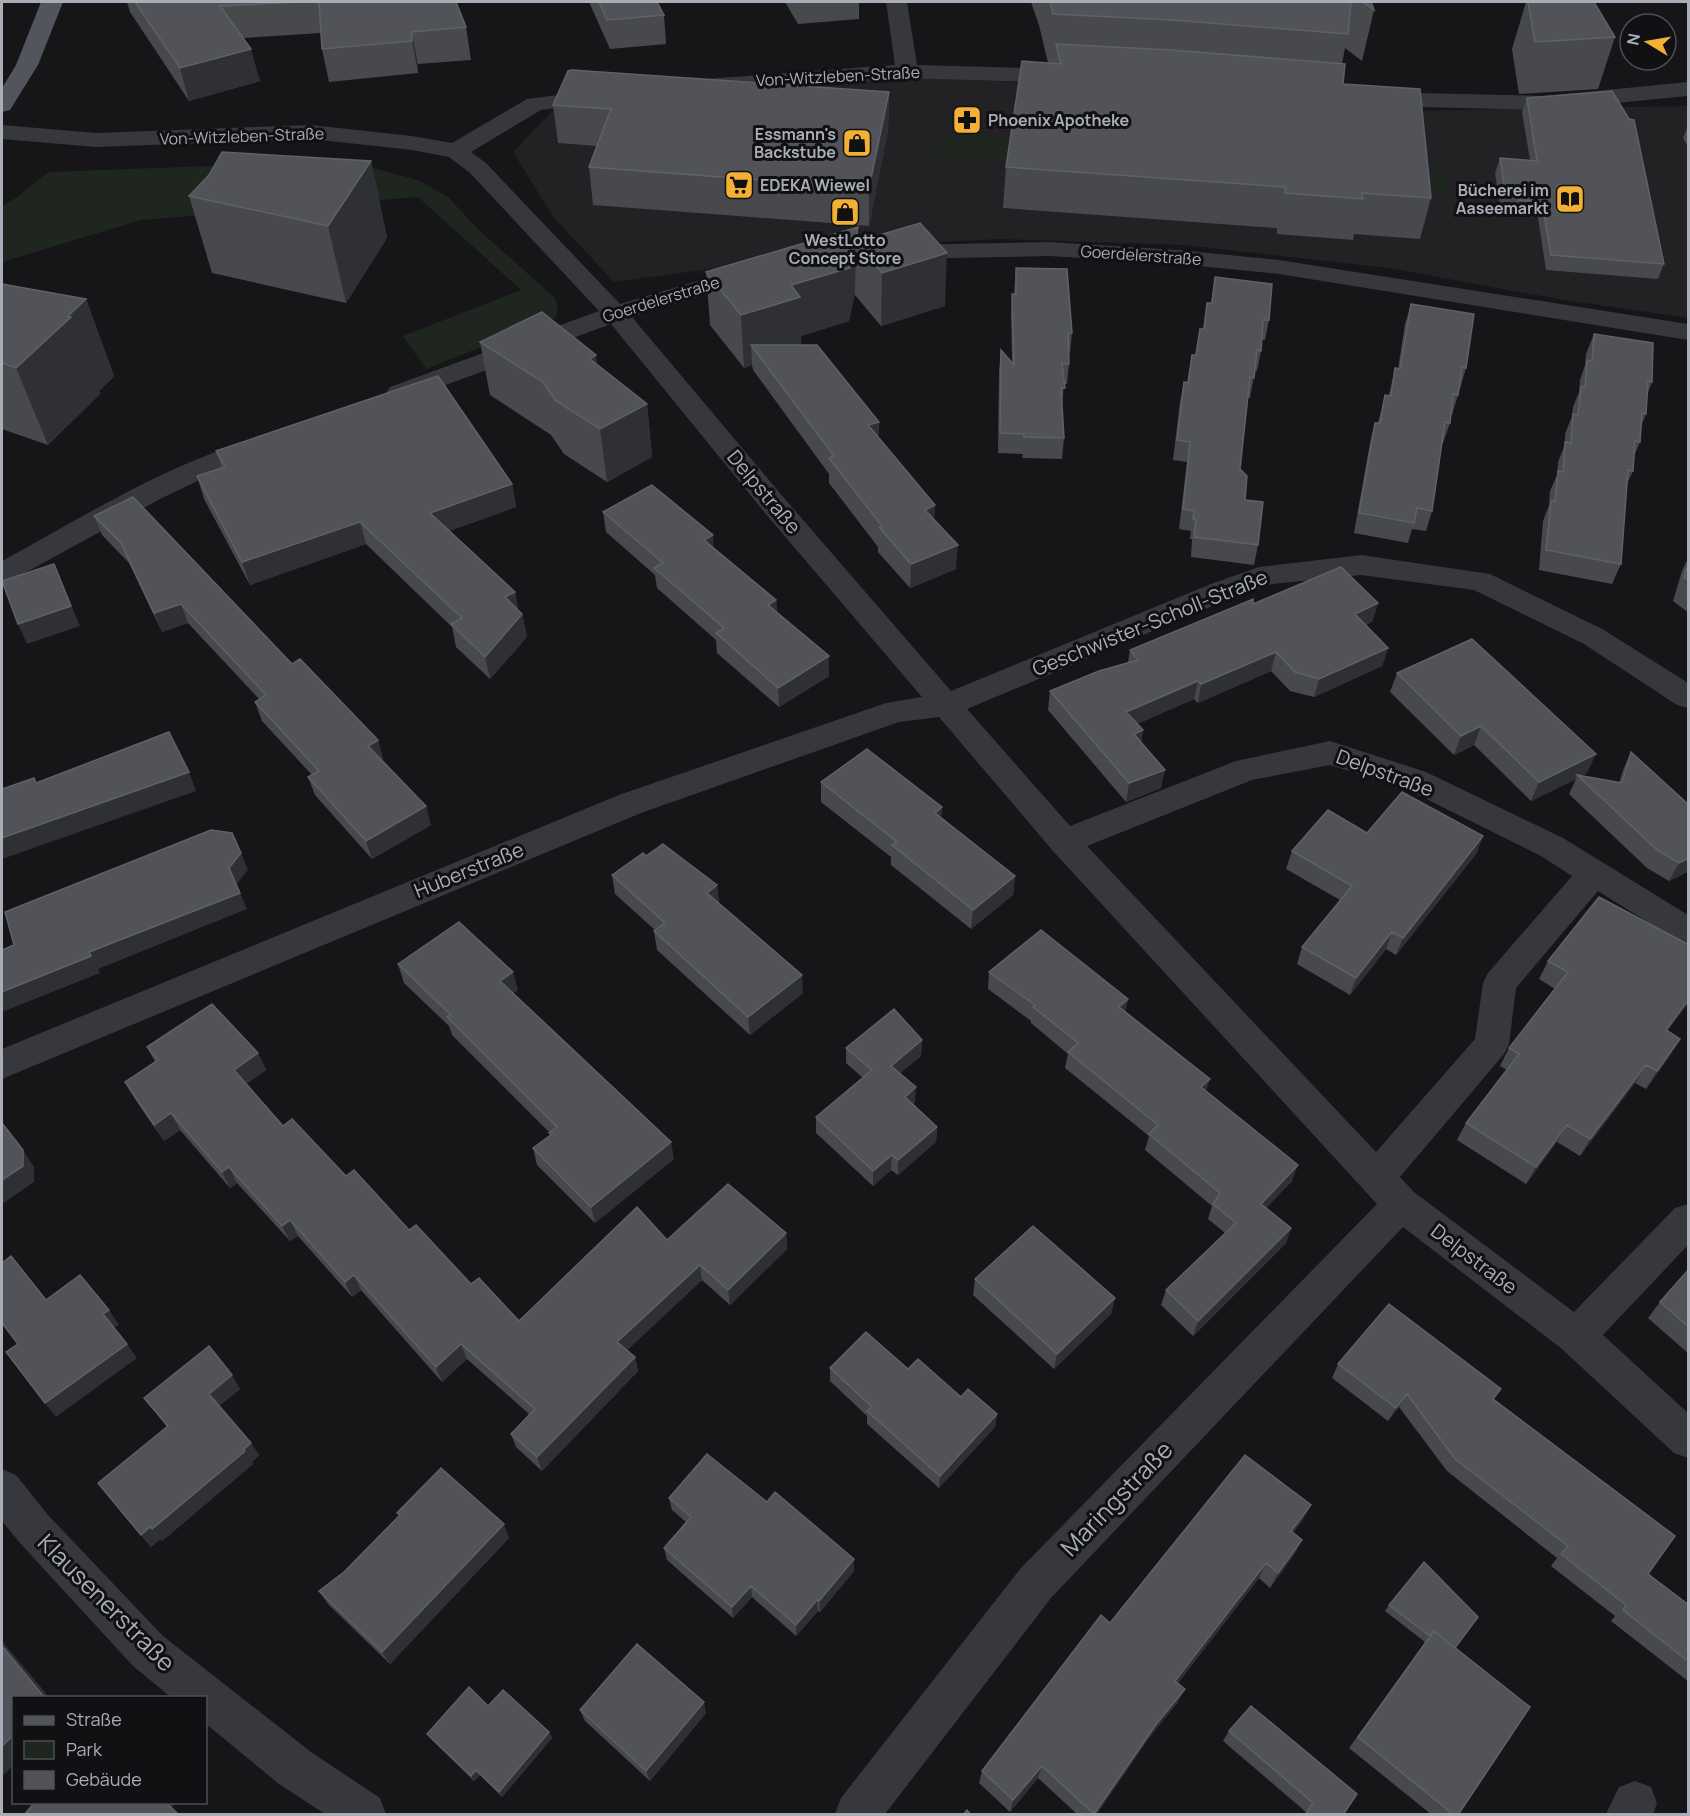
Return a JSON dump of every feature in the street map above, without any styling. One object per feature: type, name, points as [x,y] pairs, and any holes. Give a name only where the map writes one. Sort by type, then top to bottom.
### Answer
[{"type":"main road","points":[[2,105],[27,65],[52,2]]},
{"type":"street","points":[[896,2],[907,70]]},
{"type":"street","name":"Von-Witzleben-Straße","points":[[664,90],[735,81],[907,70],[1082,77]]},
{"type":"street","points":[[1353,97],[1545,103],[1689,89]]},
{"type":"street","points":[[456,151],[534,104],[617,95]]},
{"type":"street","name":"Von-Witzleben-Straße","points":[[2,132],[96,140],[311,132],[412,143],[456,151]]},
{"type":"street","name":"Delpstraße","points":[[456,151],[478,168],[615,313],[775,506],[1064,842],[1389,1190],[1576,1336],[1689,1439]]},
{"type":"street","name":"Goerdelerstraße","points":[[874,253],[1049,249],[1178,257],[1279,267],[1383,282],[1689,332]]},
{"type":"street","name":"Goerdelerstraße","points":[[376,401],[615,313],[688,289],[778,265]]},
{"type":"street","points":[[2,573],[150,492],[200,469],[283,437]]},
{"type":"street","name":"Geschwister-Scholl-Straße","points":[[946,705],[1221,591],[1269,574],[1361,565],[1480,581],[1594,637],[1689,697]]},
{"type":"street","name":"Huberstraße","points":[[2,1064],[630,804],[897,711],[946,705]]},
{"type":"street","name":"Delpstraße","points":[[1064,842],[1248,769],[1330,753],[1415,780],[1552,847],[1689,931]]},
{"type":"street","points":[[1389,1190],[1492,1044],[1500,983],[1594,873]]},
{"type":"street","name":"Maringstraße","points":[[857,1815],[1036,1582],[1389,1190]]},
{"type":"street","points":[[1576,1336],[1689,1220]]},
{"type":"street","name":"Klausenerstraße","points":[[2,1490],[34,1529],[148,1651],[205,1696]]},
{"type":"street","name":"Klausenerstraße","points":[[207,1698],[295,1768],[364,1815]]},
{"type":"shaded area","points":[[918,77],[1186,91],[1401,111],[1688,106],[1688,318],[1558,299],[1389,268],[1184,245],[999,239],[886,245],[614,282],[554,218],[513,152],[558,105],[742,84]]},
{"type":"green space","points":[[938,134],[1051,143],[1048,164],[934,156]]},
{"type":"green space","points":[[317,162],[361,165],[418,180],[448,197],[480,231],[554,297],[558,306],[556,317],[426,369],[403,336],[521,290],[418,197],[141,220],[2,262],[2,206],[16,198],[48,172]]},
{"type":"green space","points":[[1367,166],[1444,171],[1447,193],[1369,188]]},
{"type":"building","points":[[135,2],[297,2],[220,6],[251,49],[180,68]]},
{"type":"building","points":[[319,2],[456,2],[466,27],[412,32],[412,41],[322,49]]},
{"type":"building","points":[[599,2],[657,2],[664,15],[607,20]]},
{"type":"building","points":[[1050,2],[1351,2],[1348,34],[1172,20],[1053,14]]},
{"type":"building","points":[[1363,2],[1371,2],[1374,10]]},
{"type":"building","points":[[1528,2],[1594,2],[1615,37],[1535,42]]},
{"type":"building","points":[[1056,44],[1171,50],[1345,64],[1343,84],[1420,89],[1431,198],[1362,193],[1363,199],[1285,193],[1285,187],[1006,167],[1022,61],[1061,64]]},
{"type":"building","points":[[568,71],[889,92],[869,188],[589,167],[611,109],[553,105]]},
{"type":"building","points":[[1612,91],[1629,119],[1634,120],[1664,264],[1551,255],[1542,202],[1518,200],[1518,197],[1506,196],[1500,158],[1537,161],[1527,98]]},
{"type":"building","points":[[222,152],[371,161],[328,226],[189,196],[209,175]]},
{"type":"building","points":[[920,223],[947,253],[882,273],[856,242]]},
{"type":"building","points":[[858,227],[850,268],[791,285],[800,297],[741,315],[706,272]]},
{"type":"building","points":[[1016,268],[1067,269],[1072,333],[1068,333],[1069,364],[1062,364],[1065,388],[1061,388],[1064,438],[1024,437],[1024,434],[1000,433],[1001,350],[1014,365],[1012,294],[1016,294]]},
{"type":"building","points":[[1215,277],[1272,284],[1269,320],[1263,320],[1261,351],[1257,350],[1254,378],[1250,377],[1240,469],[1247,476],[1245,500],[1263,502],[1258,545],[1194,537],[1196,519],[1193,519],[1194,511],[1183,509],[1190,442],[1177,440],[1184,382],[1188,383],[1192,355],[1196,355],[1200,329],[1204,329],[1207,303],[1212,303]]},
{"type":"building","points":[[2,284],[86,299],[68,316],[71,317],[16,368],[2,363]]},
{"type":"building","points":[[1411,304],[1474,314],[1466,368],[1462,367],[1458,395],[1453,394],[1450,423],[1445,422],[1432,511],[1417,508],[1414,523],[1359,513],[1375,423],[1380,423],[1385,395],[1391,396],[1395,368],[1400,369]]},
{"type":"building","points":[[542,312],[596,355],[590,359],[647,404],[600,429],[556,401],[543,382],[480,342]]},
{"type":"building","points":[[1594,334],[1653,343],[1652,382],[1648,381],[1646,414],[1642,413],[1640,442],[1635,441],[1633,471],[1628,470],[1621,564],[1546,550],[1551,501],[1555,501],[1558,471],[1563,472],[1565,442],[1571,443],[1573,414],[1578,415],[1581,387],[1585,387],[1587,360],[1592,361]]},
{"type":"building","points":[[751,345],[817,345],[879,422],[868,425],[935,505],[925,510],[958,545],[911,564],[879,527],[882,526],[829,458],[834,456]]},
{"type":"building","points":[[438,376],[512,484],[430,513],[515,592],[505,597],[522,614],[485,657],[451,624],[462,618],[360,522],[242,562],[197,476],[225,467],[216,451]]},
{"type":"building","points":[[652,485],[713,535],[704,540],[776,600],[768,605],[829,656],[778,688],[716,633],[724,628],[654,568],[663,563],[603,512]]},
{"type":"building","points":[[133,497],[292,664],[300,659],[378,740],[368,746],[426,806],[366,841],[308,777],[319,771],[255,702],[266,695],[181,604],[154,613],[121,543],[94,516]]},
{"type":"building","points":[[1689,561],[1689,581],[1684,577]]},
{"type":"building","points":[[54,564],[71,606],[18,624],[2,581]]},
{"type":"building","points":[[1341,567],[1378,603],[1355,614],[1388,648],[1319,679],[1295,672],[1276,652],[1201,684],[1198,681],[1126,712],[1143,730],[1134,734],[1165,770],[1129,783],[1050,691],[1099,671],[1138,660],[1130,650],[1253,599],[1253,604]]},
{"type":"building","points":[[1472,639],[1596,754],[1539,782],[1481,726],[1461,736],[1397,673]]},
{"type":"building","points":[[169,732],[189,772],[2,838],[2,789],[34,778],[36,783]]},
{"type":"building","points":[[867,749],[942,807],[935,813],[1015,876],[973,910],[892,845],[897,842],[821,782]]},
{"type":"building","points":[[1631,752],[1689,805],[1689,858],[1679,863],[1657,850],[1577,775],[1622,783]]},
{"type":"building","points":[[1402,792],[1483,836],[1403,938],[1392,932],[1356,978],[1302,947],[1352,886],[1292,851],[1328,810],[1367,833]]},
{"type":"building","points":[[211,830],[232,833],[241,853],[229,868],[240,893],[89,952],[91,956],[2,992],[2,950],[14,945],[5,912]]},
{"type":"building","points":[[663,844],[717,885],[707,893],[802,975],[748,1017],[654,931],[665,923],[612,875],[643,853],[646,856]]},
{"type":"building","points":[[1599,897],[1689,945],[1689,999],[1666,1030],[1680,1039],[1657,1071],[1646,1065],[1590,1139],[1567,1125],[1536,1167],[1466,1123],[1519,1054],[1509,1048],[1568,972],[1548,961]]},
{"type":"building","points":[[459,922],[513,972],[500,981],[671,1142],[591,1207],[533,1148],[552,1134],[549,1133],[557,1127],[447,1017],[451,1015],[398,964]]},
{"type":"building","points":[[1041,930],[1128,999],[1119,1007],[1210,1079],[1201,1087],[1298,1165],[1261,1204],[1291,1228],[1198,1321],[1166,1290],[1236,1223],[1213,1204],[1220,1193],[1149,1134],[1158,1125],[1068,1052],[1078,1043],[1033,1007],[1035,1005],[989,972]]},
{"type":"building","points":[[212,1004],[258,1053],[234,1070],[283,1126],[292,1119],[346,1176],[354,1170],[409,1230],[416,1225],[471,1284],[479,1278],[519,1321],[637,1207],[667,1240],[728,1184],[786,1233],[728,1290],[700,1265],[617,1342],[635,1357],[537,1457],[511,1434],[535,1409],[461,1344],[436,1367],[354,1275],[345,1282],[290,1220],[282,1226],[229,1167],[222,1172],[171,1113],[154,1125],[125,1082],[158,1060],[147,1047]]},
{"type":"building","points":[[894,1009],[922,1040],[891,1066],[916,1087],[905,1097],[937,1127],[898,1160],[892,1155],[873,1171],[816,1117],[872,1070],[846,1048]]},
{"type":"building","points":[[2,1123],[23,1150],[23,1166],[2,1180]]},
{"type":"building","points":[[1033,1226],[1115,1298],[1057,1354],[975,1279]]},
{"type":"building","points":[[11,1256],[46,1300],[80,1275],[109,1310],[103,1314],[127,1344],[45,1403],[6,1352],[18,1344],[2,1323],[2,1263]]},
{"type":"building","points":[[1689,1269],[1689,1327],[1660,1302]]},
{"type":"building","points":[[1389,1304],[1501,1389],[1493,1399],[1675,1536],[1648,1574],[1689,1605],[1689,1662],[1623,1610],[1626,1605],[1561,1554],[1568,1546],[1455,1459],[1407,1394],[1396,1408],[1338,1364]]},
{"type":"building","points":[[866,1332],[908,1369],[918,1359],[961,1397],[968,1389],[997,1414],[940,1476],[867,1411],[872,1407],[830,1368]]},
{"type":"building","points":[[209,1346],[232,1375],[209,1394],[251,1443],[244,1449],[245,1451],[152,1529],[150,1527],[141,1535],[98,1483],[168,1426],[144,1398]]},
{"type":"building","points":[[707,1454],[767,1502],[775,1492],[854,1559],[796,1625],[751,1586],[732,1607],[664,1548],[691,1517],[669,1498]]},
{"type":"building","points":[[1245,1455],[1311,1505],[1291,1531],[1302,1540],[1278,1573],[1266,1563],[1175,1681],[1185,1689],[1157,1723],[1094,1814],[1042,1766],[1013,1800],[982,1771],[1101,1615],[1110,1623]]},
{"type":"building","points":[[441,1468],[504,1524],[382,1652],[319,1591],[344,1572],[400,1515],[397,1513]]},
{"type":"building","points":[[1424,1562],[1478,1617],[1455,1648],[1434,1631],[1430,1636],[1389,1605]]},
{"type":"building","points":[[1434,1631],[1530,1707],[1458,1815],[1454,1815],[1358,1737]]},
{"type":"building","points":[[637,1644],[704,1702],[646,1771],[580,1710]]},
{"type":"building","points":[[2,1646],[43,1696],[12,1696],[12,1737],[2,1746]]},
{"type":"building","points":[[469,1687],[488,1706],[503,1690],[549,1732],[499,1792],[476,1770],[471,1776],[427,1734]]},
{"type":"building","points":[[1251,1706],[1357,1794],[1343,1815],[1305,1815],[1313,1803],[1229,1731]]},
{"type":"building","points":[[33,1804],[167,1804],[178,1814],[178,1815],[24,1815]]},
{"type":"place","name":"Phoenix Apotheke","points":[[967,120]]},
{"type":"place","name":"Essmann's Backstube","points":[[857,143]]},
{"type":"place","name":"EDEKA Wiewel","points":[[739,185]]},
{"type":"place","name":"Bücherei im Aaseemarkt","points":[[1570,199]]},
{"type":"place","name":"WestLotto Concept Store","points":[[845,212]]}]
